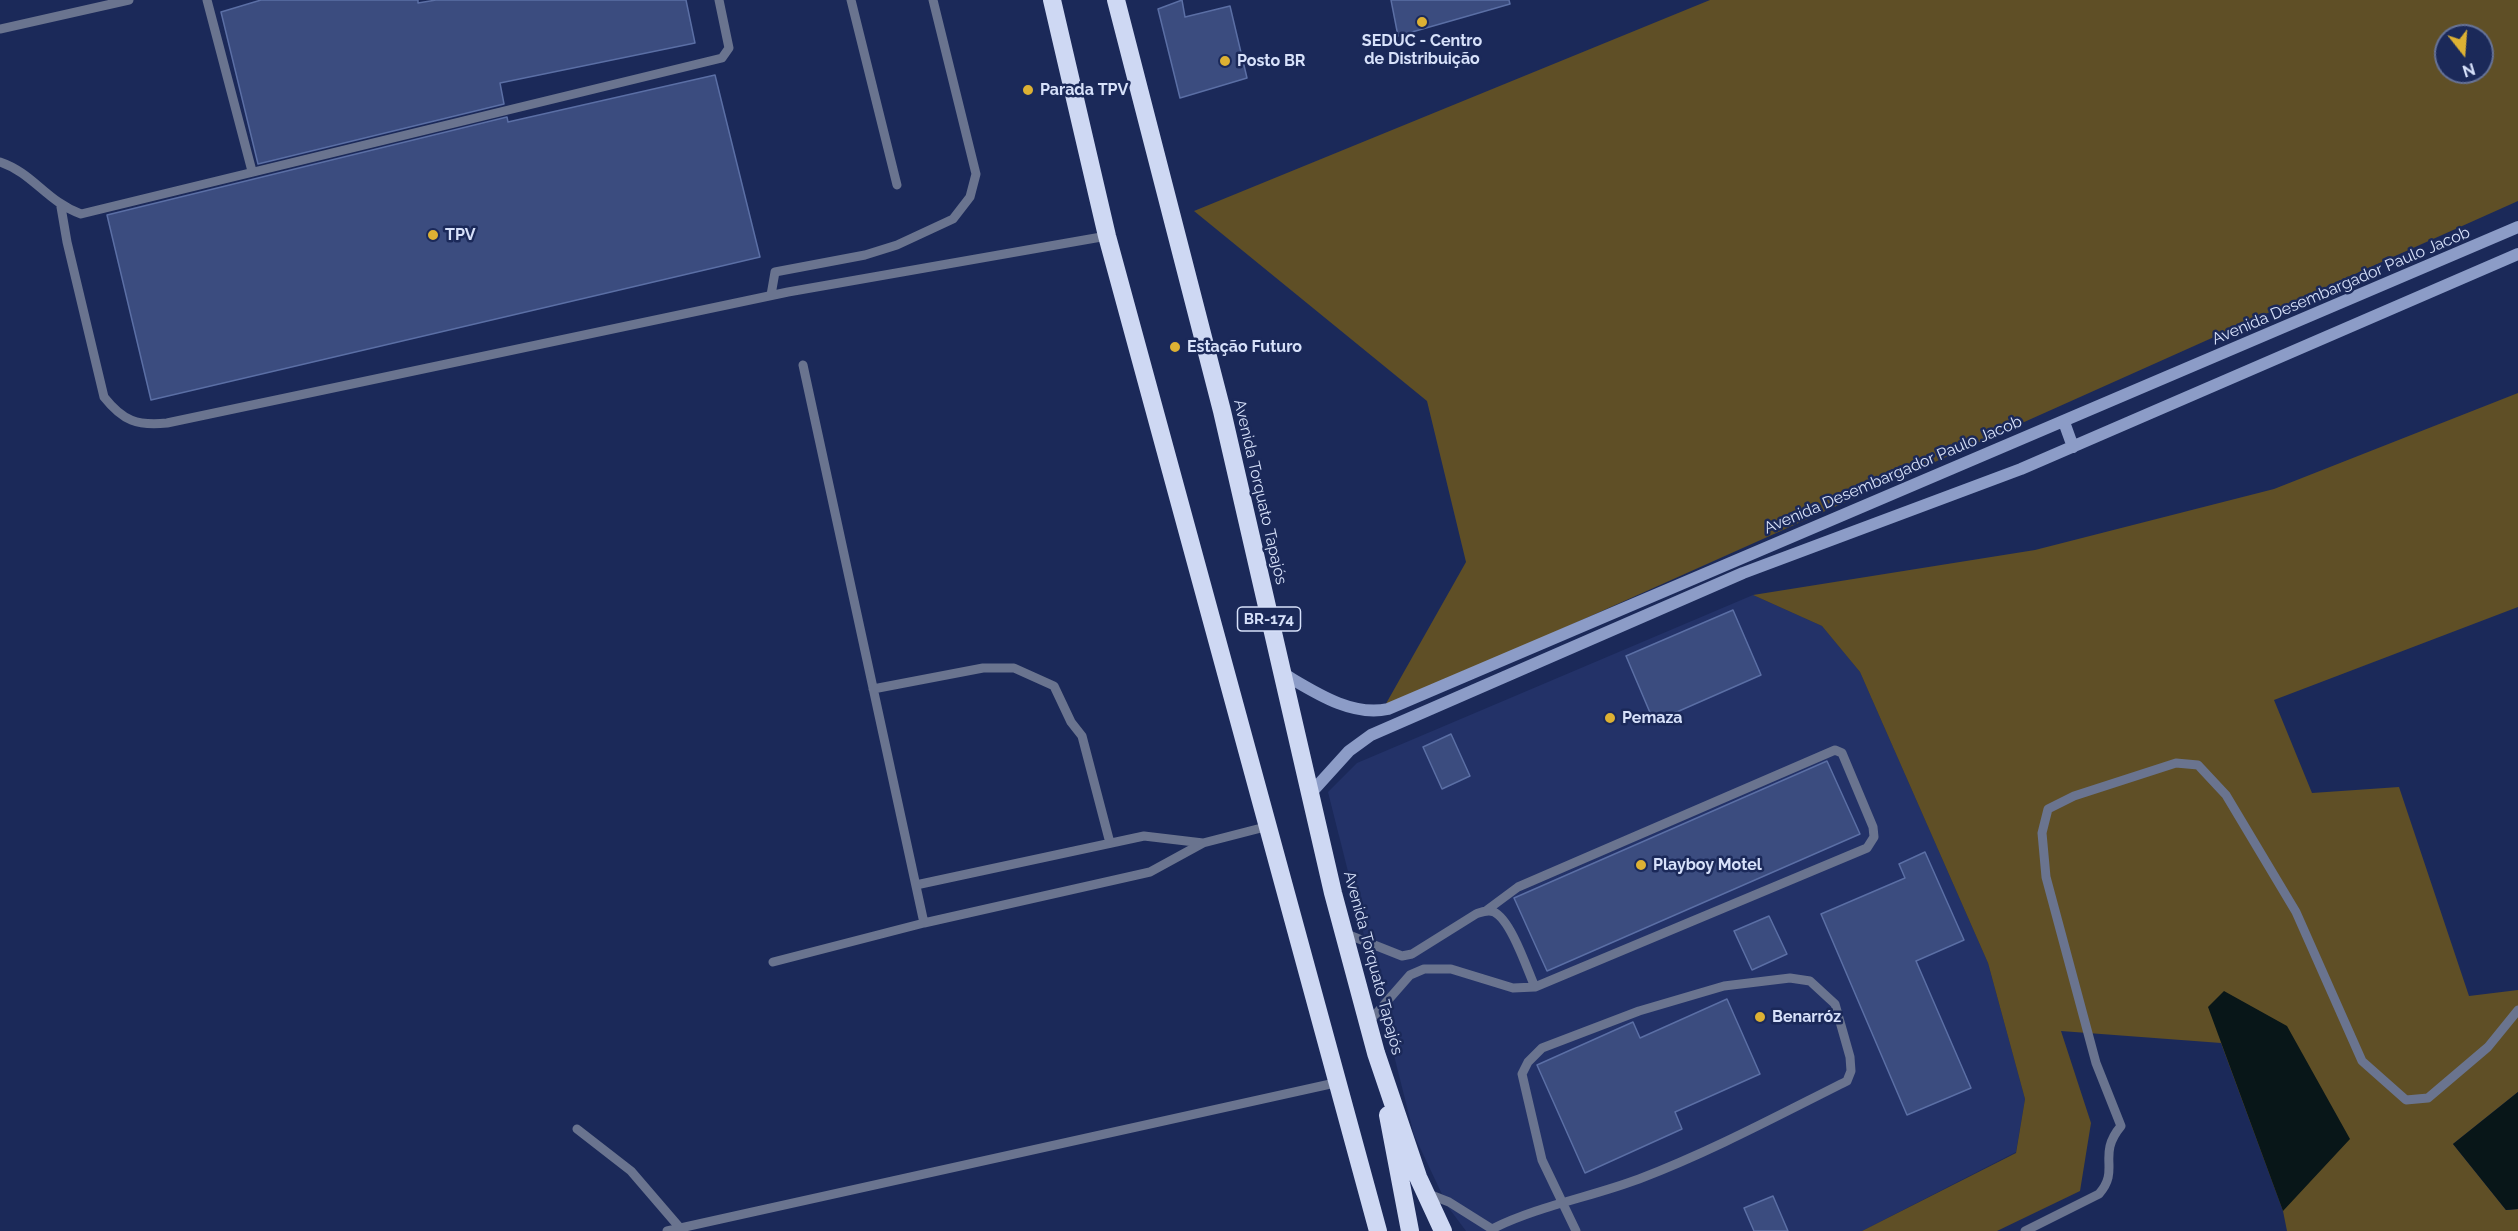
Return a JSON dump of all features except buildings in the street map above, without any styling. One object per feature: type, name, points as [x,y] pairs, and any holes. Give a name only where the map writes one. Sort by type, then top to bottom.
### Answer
[{"type":"highway","name":"BR-174","points":[[1052,0],[1107,236],[1270,826],[1335,1083],[1378,1231]]},
{"type":"highway","name":"Avenida Torquato Tapajós","points":[[1116,0],[1222,411],[1344,933],[1376,1053],[1424,1192],[1443,1231]]},
{"type":"highway","points":[[1376,1053],[1410,1231]]},
{"type":"street","name":"Avenida Desembargador Paulo Jacob","points":[[1282,673],[1314,692],[1350,707],[1375,711],[1388,709],[2518,227]]},
{"type":"street","name":"Avenida Desembargador Paulo Jacob","points":[[1310,794],[1349,751],[1371,735],[1743,573],[2073,447],[2518,254]]},
{"type":"street","points":[[2064,422],[2073,447]]},
{"type":"lane","points":[[0,29],[129,0]]},
{"type":"lane","points":[[207,0],[252,171]]},
{"type":"lane","points":[[0,162],[15,167],[61,207],[81,214],[722,58],[729,48],[719,0]]},
{"type":"lane","points":[[851,0],[897,185]]},
{"type":"lane","points":[[771,295],[775,272],[865,255],[897,245],[952,219],[970,197],[976,174],[933,0]]},
{"type":"lane","points":[[61,207],[72,265],[104,397],[116,412],[132,421],[147,425],[178,421],[771,295],[1107,236]]},
{"type":"lane","points":[[802,365],[924,923]]},
{"type":"lane","points":[[873,689],[983,668],[1014,668],[1054,686],[1071,722],[1082,736],[1110,843]]},
{"type":"lane","points":[[1344,933],[1402,956],[1412,954],[1487,910],[1518,887],[1835,750],[1842,753],[1873,827],[1874,837],[1867,848],[1535,987],[1513,988],[1451,969],[1424,969],[1410,975],[1368,1023]]},
{"type":"lane","points":[[2025,1231],[2099,1194],[2108,1184],[2110,1139],[2121,1126],[2096,1063],[2046,877],[2042,833],[2048,809],[2074,795],[2176,763],[2198,765],[2226,795],[2296,912],[2362,1061],[2406,1100],[2428,1098],[2488,1047],[2518,1010]]},
{"type":"lane","points":[[773,962],[924,923],[1150,872],[1203,843],[1270,826]]},
{"type":"lane","points":[[916,885],[1144,836],[1203,843]]},
{"type":"lane","points":[[1487,910],[1496,912],[1507,925],[1535,987]]},
{"type":"lane","points":[[1424,1192],[1449,1202],[1493,1230],[1518,1216],[1561,1205],[1640,1179],[1744,1132],[1846,1081],[1851,1071],[1850,1057],[1835,1004],[1810,981],[1790,978],[1724,986],[1639,1011],[1542,1048],[1528,1062],[1522,1074],[1542,1160],[1561,1205],[1576,1231]]},
{"type":"lane","points":[[667,1231],[1335,1083]]},
{"type":"lane","points":[[577,1129],[631,1172],[680,1228]]},
{"type":"shaded area","points":[[1710,0],[2518,0],[2518,201],[1383,709],[1466,562],[1427,401],[1194,211]]},
{"type":"shaded area","points":[[2518,393],[2518,607],[2274,700],[2312,793],[2399,787],[2469,996],[2518,990],[2518,1092],[2453,1144],[2506,1210],[2518,1209],[2518,1231],[2287,1231],[2283,1211],[2221,1043],[2061,1031],[2091,1123],[2080,1191],[1997,1231],[1862,1231],[2016,1153],[2025,1099],[1988,963],[1860,672],[1822,626],[1753,595],[2035,550],[2274,489]]},
{"type":"shaded area","points":[[1753,595],[1822,626],[1860,672],[1988,963],[2025,1099],[2016,1152],[1862,1231],[1466,1231],[1448,1207],[1414,1135],[1328,792],[1357,763]]},
{"type":"shaded area","points":[[2224,991],[2287,1026],[2350,1139],[2283,1211],[2208,1007]]},
{"type":"shaded area","points":[[2518,1092],[2518,1209],[2506,1210],[2453,1144]]},
{"type":"place","name":"SEDUC - Centro de Distribuição","points":[[1422,22]]},
{"type":"place","name":"Posto BR","points":[[1225,61]]},
{"type":"place","name":"Parada TPV","points":[[1028,90]]},
{"type":"place","name":"TPV","points":[[433,235]]},
{"type":"place","name":"Estação Futuro","points":[[1175,347]]},
{"type":"place","name":"Pemaza","points":[[1610,718]]},
{"type":"place","name":"Playboy Motel","points":[[1641,865]]},
{"type":"place","name":"Benarróz","points":[[1760,1017]]}]
